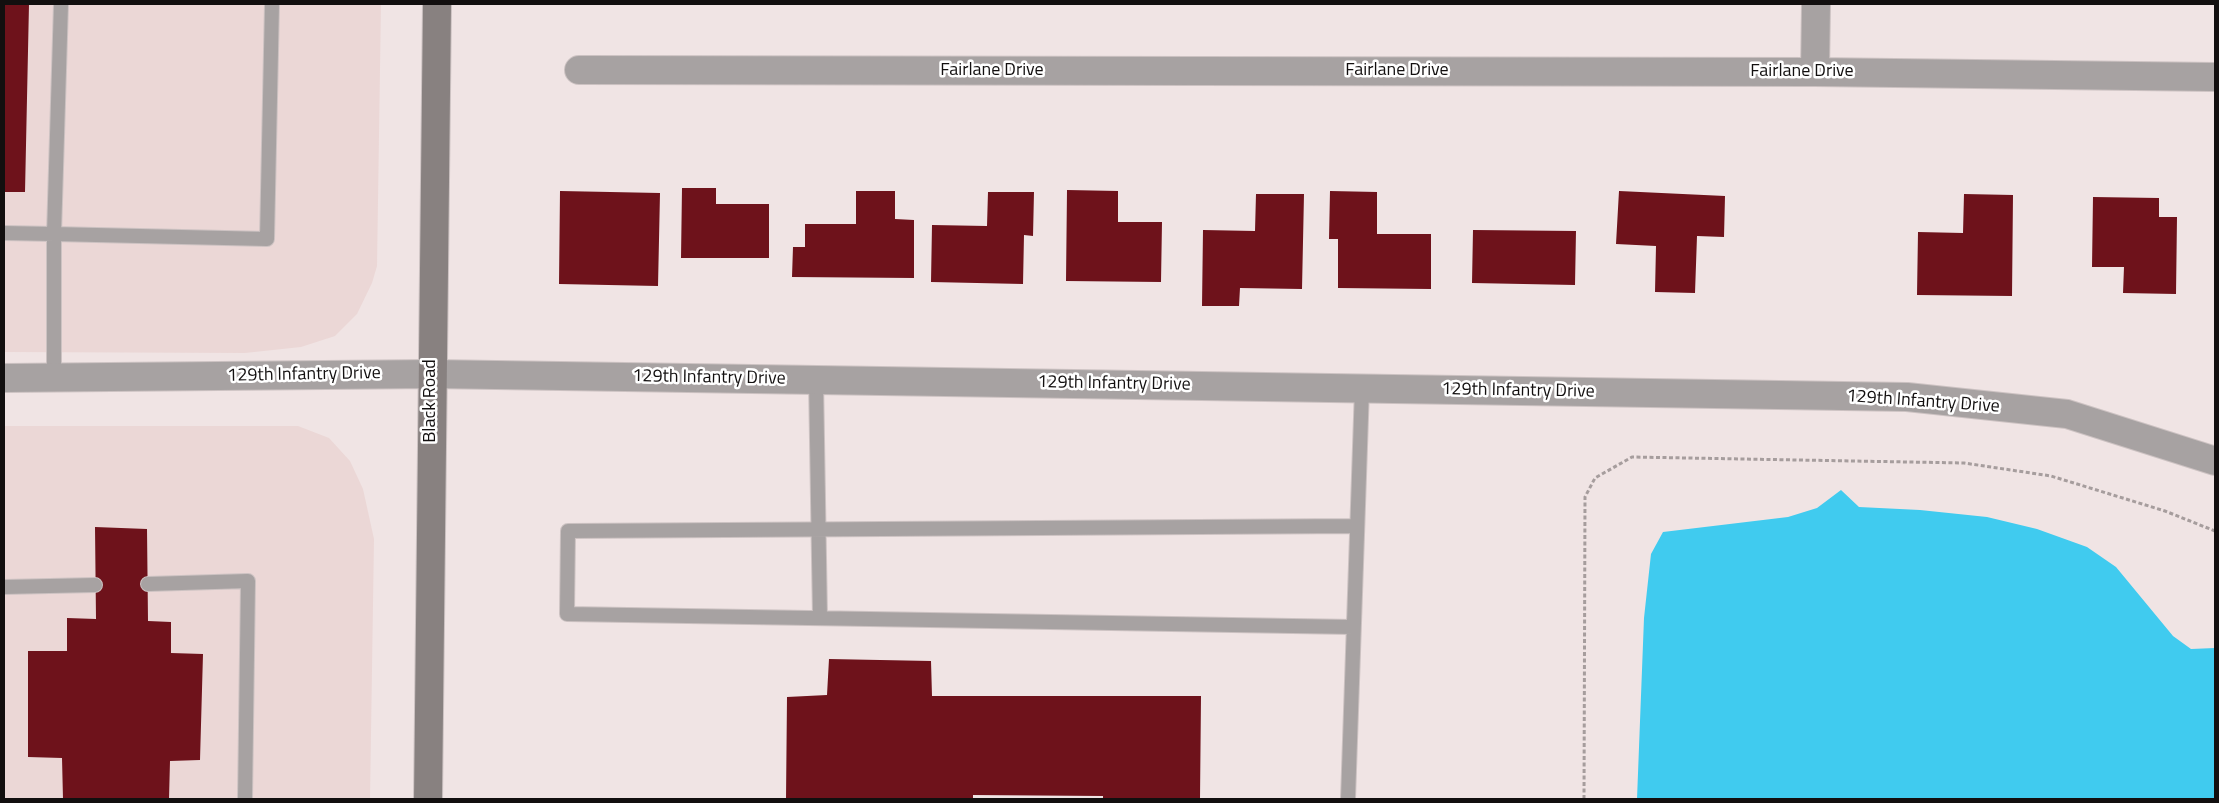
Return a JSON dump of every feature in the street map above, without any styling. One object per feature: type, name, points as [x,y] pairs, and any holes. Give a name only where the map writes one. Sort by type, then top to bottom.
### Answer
[{"type":"main road","name":"Black Road","points":[[428,799],[437,4]]},
{"type":"street","points":[[1815,72],[1816,4]]},
{"type":"street","name":"Fairlane Drive","points":[[580,70],[1815,72],[2215,77]]},
{"type":"street","name":"129th Infantry Drive","points":[[4,378],[432,374],[1907,397],[2067,414],[2215,460]]},
{"type":"lane","points":[[54,378],[54,234],[61,4]]},
{"type":"lane","points":[[4,233],[268,239],[272,4]]},
{"type":"lane","points":[[816,380],[820,618]]},
{"type":"lane","points":[[1348,799],[1362,388]]},
{"type":"lane","points":[[1353,627],[567,614],[568,531],[1356,526]]},
{"type":"lane","points":[[148,584],[248,581],[245,799]]},
{"type":"lane","points":[[4,587],[95,585]]},
{"type":"path","points":[[1584,799],[1585,497],[1595,478],[1632,457],[1964,462],[2052,476],[2165,511],[2215,531]]},
{"type":"shaded area","points":[[4,4],[381,4],[377,266],[372,283],[357,314],[335,336],[301,347],[245,353],[4,352]]},
{"type":"shaded area","points":[[4,426],[298,426],[329,438],[350,461],[363,489],[374,539],[370,799],[4,799]]},
{"type":"water","points":[[1841,490],[1859,507],[1920,510],[1987,517],[2037,529],[2087,547],[2116,567],[2173,636],[2191,649],[2215,648],[2215,799],[1637,799],[1644,618],[1651,554],[1663,532],[1788,517],[1817,508]]},
{"type":"building","points":[[4,4],[29,4],[25,192],[4,192]]},
{"type":"building","points":[[682,188],[716,188],[716,204],[769,204],[769,258],[681,258]]},
{"type":"building","points":[[1067,190],[1118,191],[1118,222],[1162,222],[1161,282],[1066,281]]},
{"type":"building","points":[[560,191],[660,193],[658,286],[559,284]]},
{"type":"building","points":[[856,191],[895,191],[895,219],[914,220],[914,278],[792,277],[793,247],[805,247],[805,224],[856,224]]},
{"type":"building","points":[[1330,191],[1377,192],[1377,234],[1431,234],[1431,289],[1338,288],[1338,239],[1329,239]]},
{"type":"building","points":[[1619,191],[1725,196],[1724,237],[1697,236],[1695,293],[1655,292],[1656,246],[1616,244]]},
{"type":"building","points":[[988,192],[1034,192],[1033,236],[1024,235],[1023,284],[931,282],[932,225],[987,226]]},
{"type":"building","points":[[1256,194],[1304,194],[1302,289],[1240,288],[1239,306],[1202,306],[1203,230],[1255,231]]},
{"type":"building","points":[[1964,194],[2013,195],[2012,296],[1917,295],[1918,232],[1963,233]]},
{"type":"building","points":[[2093,197],[2159,198],[2159,217],[2177,217],[2176,294],[2123,293],[2124,267],[2092,267]]},
{"type":"building","points":[[1473,230],[1576,231],[1575,285],[1472,283]]},
{"type":"building","points":[[95,527],[147,529],[148,621],[171,622],[171,653],[203,654],[200,760],[170,761],[169,799],[63,799],[62,758],[28,757],[28,651],[67,651],[67,618],[96,619]]},
{"type":"building","points":[[829,659],[931,661],[932,696],[1201,696],[1200,799],[1103,799],[1103,796],[973,795],[973,799],[786,799],[787,697],[827,695]]}]
